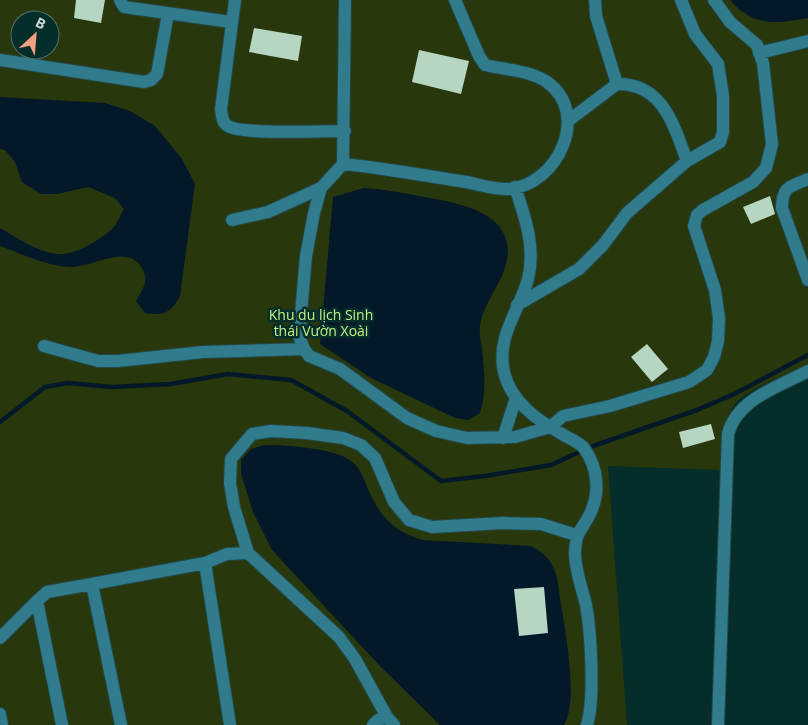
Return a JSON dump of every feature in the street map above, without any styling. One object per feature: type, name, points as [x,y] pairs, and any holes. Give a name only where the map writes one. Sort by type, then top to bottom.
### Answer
[{"type":"street","points":[[120,0],[124,7],[231,22]]},
{"type":"street","points":[[235,0],[221,109],[223,120],[228,126],[246,130],[345,131]]},
{"type":"street","points":[[232,220],[268,212],[321,188],[343,164],[345,131],[344,0]]},
{"type":"street","points":[[343,164],[375,167],[508,189],[531,184],[548,169],[560,153],[568,121],[565,102],[548,83],[529,73],[485,65],[479,56],[455,0]]},
{"type":"street","points":[[595,0],[596,16],[616,84]]},
{"type":"street","points":[[517,304],[580,268],[603,245],[627,214],[687,161],[720,142],[723,132],[723,96],[718,64],[695,34],[681,0]]},
{"type":"street","points":[[321,188],[306,256],[299,336],[309,356],[340,368],[407,418],[436,431],[467,438],[504,438],[550,427],[563,416],[610,406],[689,382],[707,370],[718,341],[719,318],[715,290],[694,226],[697,215],[753,182],[766,168],[772,144],[763,62],[760,53],[750,37],[730,22],[714,0]]},
{"type":"street","points":[[0,60],[144,82],[151,80],[157,74],[168,14]]},
{"type":"street","points":[[760,53],[808,41]]},
{"type":"street","points":[[568,121],[616,84],[628,84],[653,95],[671,117],[687,161]]},
{"type":"street","points":[[808,179],[786,189],[782,196],[782,208],[808,280]]},
{"type":"street","points":[[515,187],[526,220],[532,255],[528,280],[505,335],[502,355],[505,374],[516,398],[530,413],[583,446],[595,470],[597,493],[590,515],[576,535],[575,556],[586,607],[592,689],[587,725]]},
{"type":"street","points":[[44,346],[98,361],[118,361],[203,352],[304,349]]},
{"type":"street","points":[[718,725],[726,450],[730,428],[734,418],[744,406],[808,371]]},
{"type":"street","points":[[504,438],[516,398]]},
{"type":"street","points":[[390,721],[355,659],[339,637],[248,553],[234,507],[230,483],[231,459],[252,434],[271,431],[307,433],[343,438],[361,445],[374,458],[394,502],[409,520],[432,527],[503,523],[541,524],[576,535]]},
{"type":"street","points":[[0,638],[47,592],[205,563],[227,554],[248,553]]},
{"type":"street","points":[[205,563],[230,725]]},
{"type":"street","points":[[92,584],[121,725]]},
{"type":"street","points":[[37,601],[62,725]]},
{"type":"street","points":[[0,714],[2,725]]},
{"type":"street","points":[[374,725],[378,720],[390,721]]},
{"type":"green space","name":"Khu du lịch Sinh thái Vườn Xoài","points":[[0,0],[808,0],[808,364],[759,387],[736,403],[731,410],[725,427],[720,470],[608,466],[627,725],[0,725]]},
{"type":"water","points":[[730,0],[808,0],[808,18],[786,22],[756,19],[747,15]]},
{"type":"water","points":[[0,97],[105,103],[130,111],[155,126],[182,159],[195,184],[180,296],[170,310],[157,314],[145,313],[136,301],[144,286],[145,274],[137,262],[129,257],[110,258],[70,267],[43,262],[0,246],[0,228],[41,250],[56,254],[71,253],[93,243],[112,229],[124,209],[115,198],[88,187],[57,194],[41,194],[22,182],[15,162],[5,150],[0,149]]},
{"type":"water","points":[[364,188],[402,193],[469,207],[495,222],[504,233],[508,247],[504,272],[485,310],[480,326],[484,397],[480,413],[469,420],[455,418],[371,378],[320,344],[333,197]]},
{"type":"water","points":[[265,445],[322,450],[351,461],[359,469],[382,514],[395,527],[412,536],[423,540],[531,546],[541,552],[551,562],[557,577],[568,653],[571,695],[569,712],[564,725],[440,725],[379,665],[272,550],[253,512],[241,474],[241,460],[251,449]]},
{"type":"building","points":[[76,0],[105,0],[101,23],[74,18]]},
{"type":"building","points":[[254,28],[302,36],[298,61],[249,52]]},
{"type":"building","points":[[419,50],[469,61],[461,94],[412,82]]},
{"type":"building","points":[[770,196],[775,214],[751,224],[743,207]]},
{"type":"building","points":[[647,344],[668,369],[652,382],[631,357]]},
{"type":"building","points":[[711,424],[715,439],[683,448],[679,432]]},
{"type":"building","points":[[544,587],[548,633],[519,636],[514,589]]},
{"type":"waterway","points":[[0,422],[45,387],[68,383],[112,387],[171,384],[228,374],[291,380],[347,411],[441,481],[551,465],[590,447],[697,410],[734,394],[808,355]]}]
